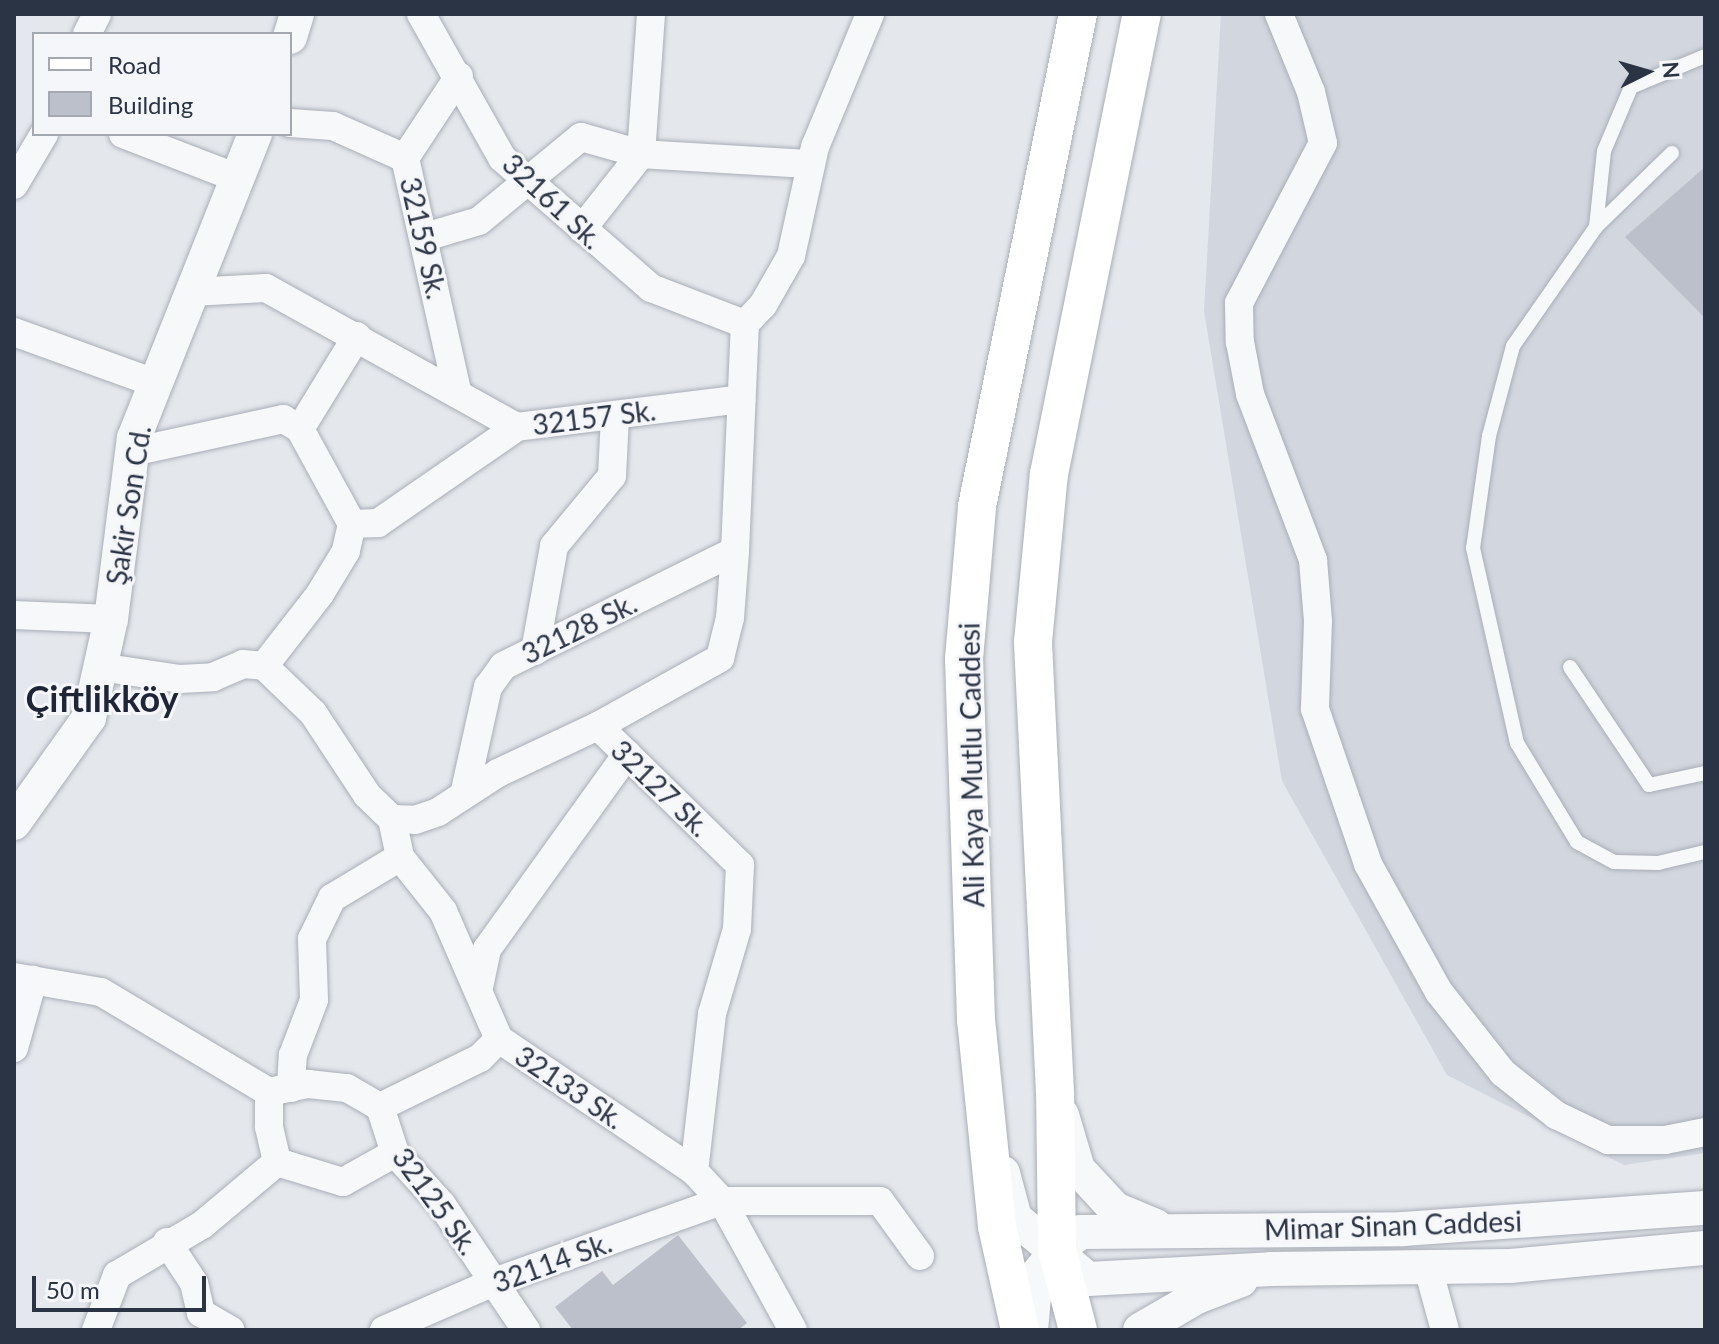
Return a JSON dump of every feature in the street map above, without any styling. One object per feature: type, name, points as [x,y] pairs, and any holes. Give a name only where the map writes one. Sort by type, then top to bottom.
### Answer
[{"type":"main road","name":"Ali Kaya Mutlu Caddesi","points":[[1020,1330],[997,1226],[976,1020],[964,659],[977,506],[1078,14]]},
{"type":"main road","points":[[1078,1330],[1055,1093],[1033,642],[1049,474],[1142,14]]},
{"type":"street","points":[[88,32],[97,14]]},
{"type":"street","name":"32161 Sk.","points":[[421,14],[459,76],[502,158],[651,288],[745,324]]},
{"type":"street","points":[[582,229],[641,154],[651,14]]},
{"type":"street","points":[[745,324],[763,305],[791,256],[811,164],[870,14]]},
{"type":"street","points":[[1279,14],[1311,92],[1323,143],[1239,303],[1240,342],[1250,394],[1313,560],[1318,621],[1315,709],[1368,864],[1439,992],[1503,1073],[1556,1115],[1608,1140],[1665,1140],[1705,1132]]},
{"type":"street","points":[[405,158],[459,76]]},
{"type":"street","name":"32159 Sk.","points":[[292,123],[333,126],[405,158],[457,391]]},
{"type":"street","points":[[14,185],[43,136]]},
{"type":"street","points":[[128,136],[237,178]]},
{"type":"street","name":"Şakir Son Cd.","points":[[14,823],[89,718],[111,619],[132,452],[155,383],[254,136]]},
{"type":"street","points":[[425,237],[479,221],[581,137],[641,154],[811,164]]},
{"type":"street","name":"32157 Sk.","points":[[191,292],[266,288],[457,391],[517,427],[741,399]]},
{"type":"street","name":"32127 Sk.","points":[[694,1171],[712,1014],[737,929],[740,865],[598,726],[720,658],[730,618],[745,324]]},
{"type":"street","points":[[14,332],[155,383]]},
{"type":"street","points":[[300,429],[357,336]]},
{"type":"street","points":[[535,651],[554,546],[612,476],[615,416]]},
{"type":"street","points":[[132,452],[283,419],[300,429],[352,524],[346,551],[320,594],[264,666]]},
{"type":"street","points":[[352,524],[378,523],[517,427]]},
{"type":"street","name":"32128 Sk.","points":[[464,795],[488,687],[503,666],[735,551]]},
{"type":"street","points":[[14,615],[111,619]]},
{"type":"street","points":[[100,667],[180,679],[213,677],[243,664],[264,666],[313,713],[367,795],[392,819],[415,820],[598,726]]},
{"type":"street","points":[[479,987],[487,949],[627,754]]},
{"type":"street","name":"32133 Sk.","points":[[392,819],[400,857],[443,911],[479,987],[499,1039],[694,1171],[722,1201]]},
{"type":"street","points":[[277,1162],[269,1127],[314,1000],[312,939],[332,898],[400,857]]},
{"type":"street","points":[[14,1048],[24,978],[101,992],[280,1090],[347,1088],[380,1107],[480,1058],[499,1039]]},
{"type":"street","points":[[1055,1093],[1078,1169],[1115,1209],[1172,1232]]},
{"type":"street","name":"Mimar Sinan Caddesi","points":[[984,1098],[1015,1218],[1069,1241],[1172,1232],[1403,1229],[1705,1208]]},
{"type":"street","name":"32125 Sk.","points":[[380,1107],[395,1153],[442,1205],[526,1330]]},
{"type":"street","points":[[277,1162],[343,1182],[395,1153]]},
{"type":"street","points":[[96,1330],[117,1275],[167,1242],[202,1225],[277,1162]]},
{"type":"street","points":[[722,1201],[793,1330]]},
{"type":"street","name":"32114 Sk.","points":[[384,1330],[494,1282],[722,1201],[880,1201],[920,1256]]},
{"type":"street","points":[[1031,1330],[1036,1276],[1069,1241]]},
{"type":"street","name":"Mimar Sinan Caddesi","points":[[1069,1241],[1088,1279],[1271,1269],[1428,1268],[1705,1248]]},
{"type":"street","points":[[167,1242],[194,1283],[201,1313],[230,1330]]},
{"type":"street","points":[[1428,1268],[1445,1330]]},
{"type":"street","points":[[1140,1330],[1197,1297],[1271,1269]]},
{"type":"lane","points":[[1596,227],[1604,151],[1631,87],[1705,56]]},
{"type":"lane","points":[[1672,153],[1596,227],[1513,346],[1489,436],[1473,548],[1517,743],[1577,842],[1614,862],[1658,863],[1705,852]]},
{"type":"lane","points":[[1570,667],[1649,785],[1705,773]]},
{"type":"shaded area","points":[[1221,14],[1705,14],[1705,1153],[1624,1165],[1447,1075],[1282,781],[1204,311]]},
{"type":"building","points":[[1705,167],[1705,318],[1625,237]]},
{"type":"building","points":[[678,1235],[747,1323],[738,1330],[573,1330],[555,1307],[602,1271],[613,1285]]},
{"type":"district","name":"Çiftlikköy","points":[[102,699]]}]
